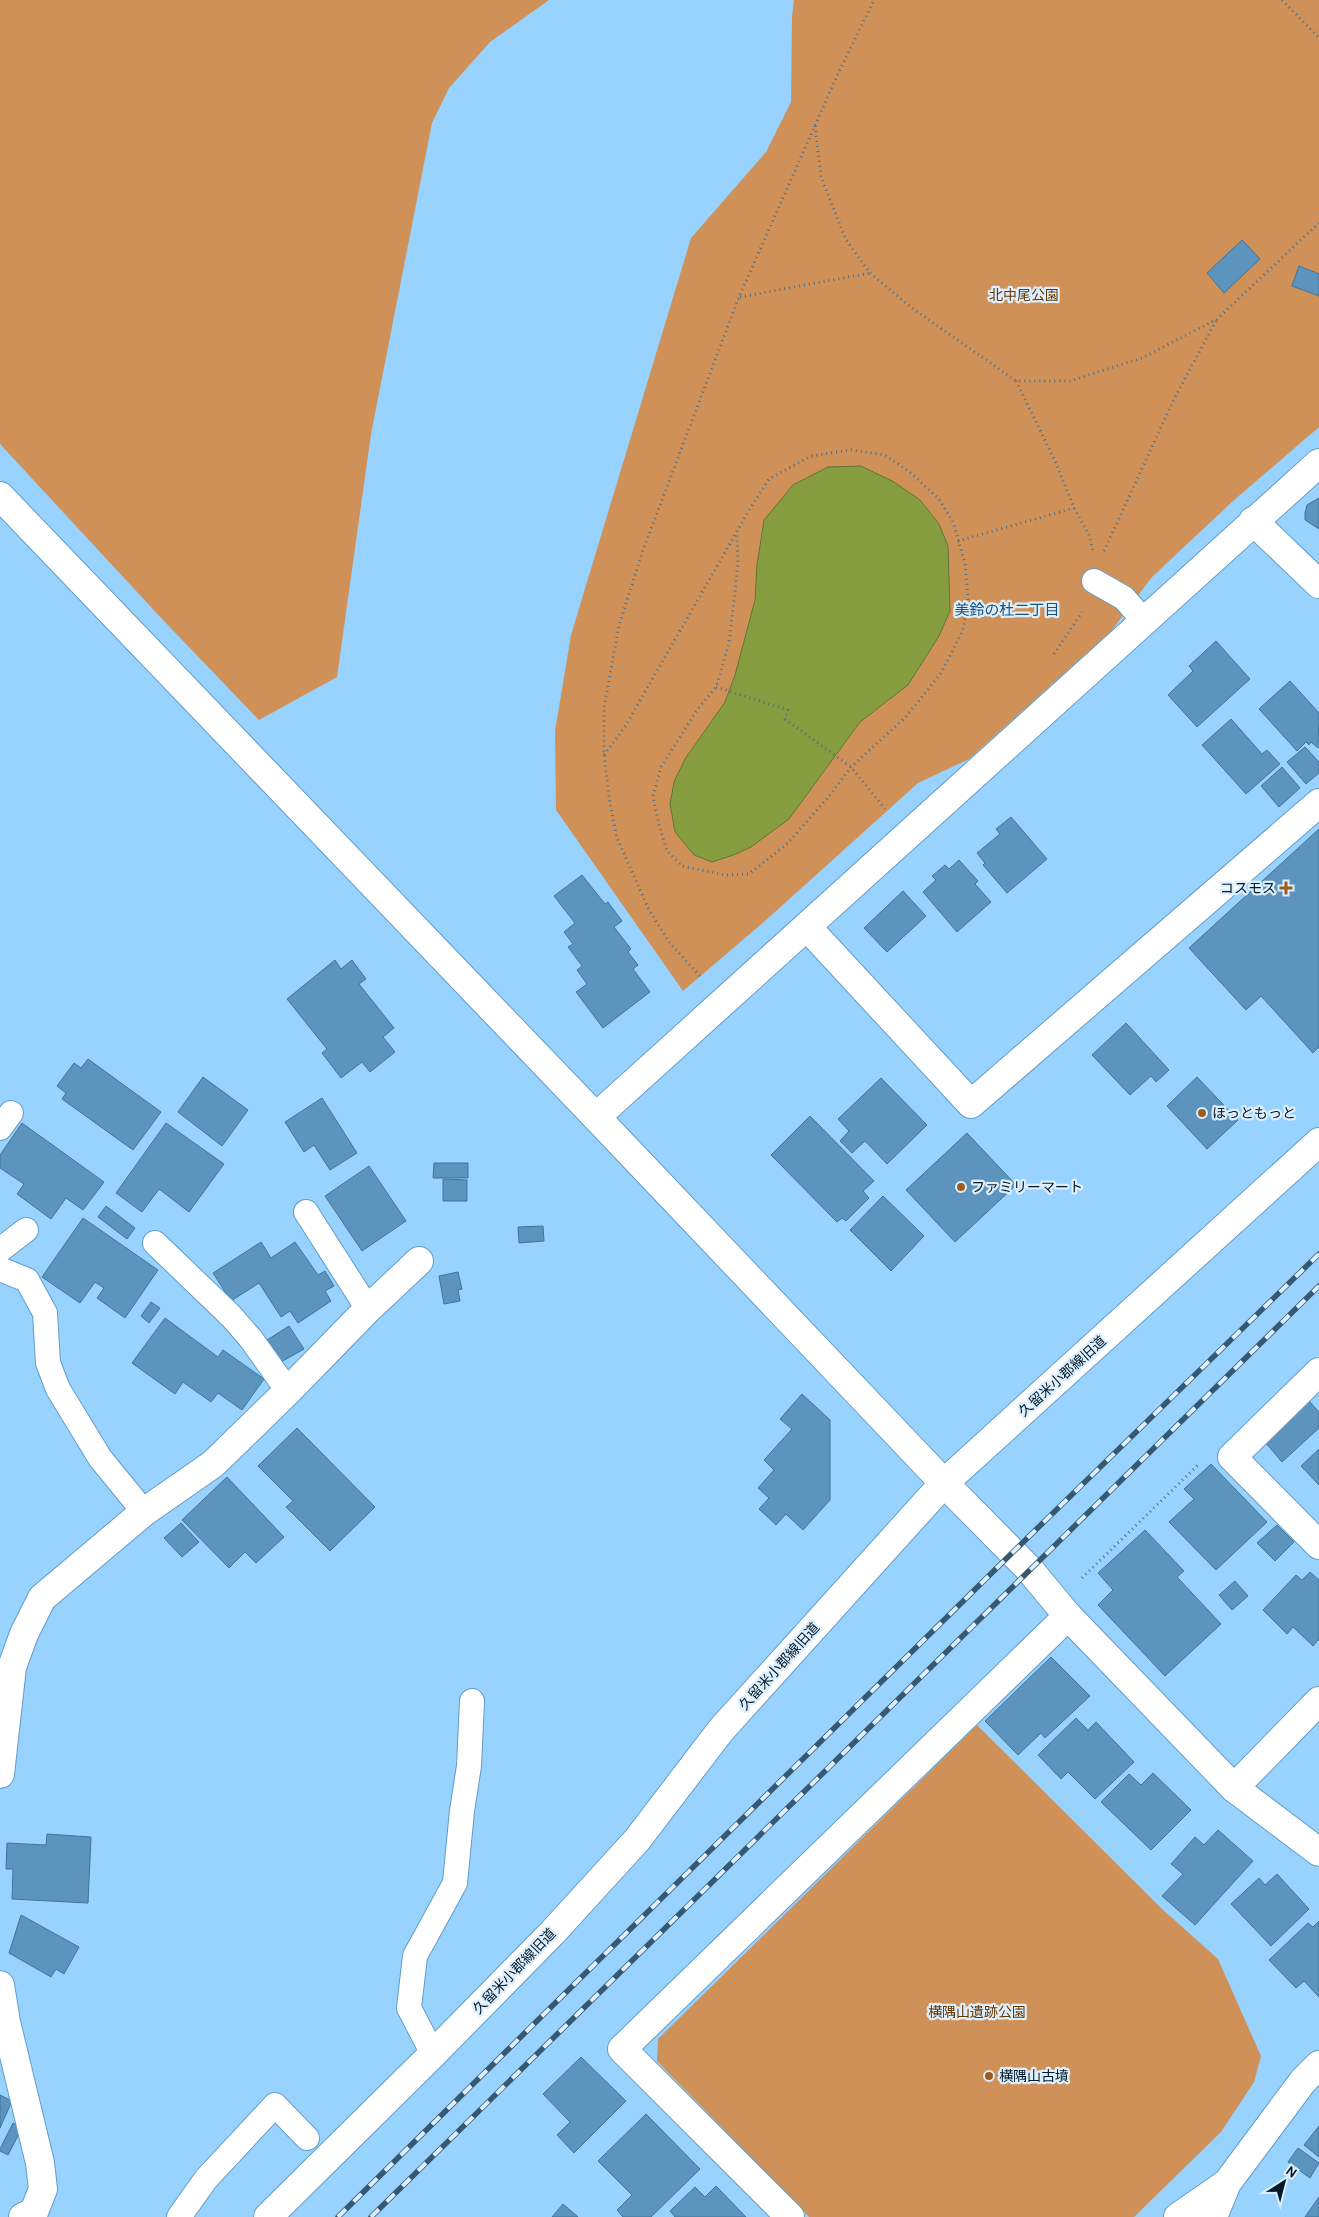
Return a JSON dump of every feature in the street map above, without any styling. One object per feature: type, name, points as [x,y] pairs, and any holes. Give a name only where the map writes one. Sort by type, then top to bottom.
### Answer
[{"type":"street","points":[[596,1117],[1319,463]]},
{"type":"street","points":[[0,496],[944,1483],[1029,1569],[1068,1616],[1234,1788],[1319,1852]]},
{"type":"street","points":[[1253,521],[1319,584]]},
{"type":"street","points":[[807,927],[971,1104],[1319,803]]},
{"type":"street","name":"久留米小郡線旧道","points":[[268,2217],[553,1932],[637,1840],[721,1730],[944,1483],[1319,1142]]},
{"type":"street","points":[[0,1774],[12,1667],[24,1634],[42,1598],[144,1512],[212,1464],[419,1261]]},
{"type":"street","points":[[1319,1372],[1232,1457],[1319,1545]]},
{"type":"street","points":[[790,2217],[622,2049],[1068,1616]]},
{"type":"street","points":[[1234,1788],[1319,1701]]},
{"type":"street","points":[[0,1985],[6,2022],[40,2163],[43,2188],[32,2215]]},
{"type":"street","points":[[1213,2217],[1227,2183],[1319,2064]]},
{"type":"street","points":[[1178,2217],[1227,2183]]},
{"type":"lane","points":[[1095,573],[1124,598],[1144,621]]},
{"type":"lane","points":[[306,1212],[368,1309]]},
{"type":"lane","points":[[0,1250],[26,1230]]},
{"type":"lane","points":[[155,1243],[246,1333],[288,1391]]},
{"type":"lane","points":[[0,1269],[27,1280],[45,1313],[48,1363],[58,1389],[100,1458],[144,1512]]},
{"type":"lane","points":[[433,2054],[409,2008],[415,1956],[455,1883],[469,1766],[472,1701]]},
{"type":"lane","points":[[179,2217],[206,2179],[275,2106],[307,2138]]},
{"type":"path","points":[[702,978],[670,942],[649,910],[630,871],[617,838],[610,804],[604,756],[604,708],[619,625],[643,550],[739,298],[864,16],[874,0]]},
{"type":"path","points":[[1282,0],[1319,38]]},
{"type":"path","points":[[815,125],[821,176],[846,240],[870,273],[912,308],[1016,381],[1055,461],[1074,508],[1090,535],[1095,573]]},
{"type":"path","points":[[1016,381],[1070,381],[1142,358],[1217,319],[1319,224]]},
{"type":"path","points":[[739,298],[870,273]]},
{"type":"path","points":[[1051,658],[1082,613],[1095,573],[1175,397],[1217,319]]},
{"type":"path","points":[[604,756],[626,726],[737,533],[769,480],[811,456],[851,450],[885,455],[911,473],[939,499],[952,522],[958,541],[964,563],[968,600],[963,630],[941,673],[905,718],[851,767],[830,795],[788,843],[749,874],[725,875],[682,866],[667,851],[659,825],[654,796],[661,767],[697,710],[716,687],[729,643],[738,564],[737,533]]},
{"type":"path","points":[[958,541],[1074,508]]},
{"type":"path","points":[[716,687],[788,710],[784,719],[851,767],[889,813]]},
{"type":"path","points":[[1078,1582],[1204,1459]]},
{"type":"green space","points":[[0,0],[549,0],[490,42],[449,88],[432,123],[371,434],[337,677],[259,720],[163,620],[0,444]]},
{"type":"green space","name":"北中尾公園","points":[[794,0],[1319,0],[1319,427],[1233,501],[1152,577],[1112,630],[969,759],[918,783],[765,921],[683,991],[556,810],[555,731],[571,635],[691,238],[766,152],[791,102],[792,16]]},
{"type":"green space","name":"横隅山遺跡公園","points":[[977,1725],[1161,1908],[1218,1959],[1261,2056],[1254,2082],[1221,2132],[1134,2217],[809,2217],[657,2061],[658,2039]]},
{"type":"shaded area","points":[[861,466],[894,482],[920,500],[939,524],[948,546],[950,611],[939,636],[908,685],[860,722],[789,819],[751,847],[736,854],[712,862],[694,855],[675,832],[670,804],[674,782],[685,759],[725,702],[735,675],[755,600],[757,565],[764,520],[793,485],[828,467]]},
{"type":"building","points":[[1242,240],[1260,259],[1224,293],[1207,273]]},
{"type":"building","points":[[1299,266],[1319,274],[1319,296],[1292,286]]},
{"type":"building","points":[[1319,498],[1319,529],[1305,520],[1305,513],[1307,505]]},
{"type":"building","points":[[1216,641],[1250,679],[1197,727],[1168,695],[1193,671],[1189,666]]},
{"type":"building","points":[[1290,681],[1319,713],[1318,748],[1311,742],[1309,745],[1306,742],[1297,751],[1259,709]]},
{"type":"building","points":[[1231,719],[1262,754],[1267,750],[1280,764],[1246,794],[1202,745]]},
{"type":"building","points":[[1305,747],[1319,762],[1319,773],[1306,784],[1287,762]]},
{"type":"building","points":[[1282,767],[1300,788],[1279,807],[1261,786]]},
{"type":"building","points":[[1011,817],[1047,859],[1007,893],[983,865],[985,863],[977,853],[1000,834],[996,829]]},
{"type":"building","name":"コスモス","points":[[1319,829],[1319,1047],[1313,1053],[1261,996],[1246,1010],[1189,948]]},
{"type":"building","points":[[959,860],[978,881],[975,884],[991,902],[957,932],[923,892],[936,880],[932,876],[945,865],[949,869]]},
{"type":"building","points":[[582,875],[605,904],[608,902],[622,921],[614,927],[631,949],[628,952],[638,965],[633,969],[650,992],[603,1028],[576,992],[587,984],[577,970],[582,966],[568,947],[573,944],[564,932],[575,923],[554,896]]},
{"type":"building","points":[[903,891],[926,916],[887,952],[864,928]]},
{"type":"building","points":[[335,960],[341,969],[352,960],[366,979],[359,984],[394,1028],[383,1037],[395,1052],[370,1072],[362,1062],[341,1078],[322,1053],[327,1049],[287,999]]},
{"type":"building","points":[[1126,1023],[1169,1070],[1156,1082],[1151,1076],[1130,1095],[1092,1055]]},
{"type":"building","points":[[88,1059],[161,1112],[133,1150],[62,1099],[66,1093],[57,1086],[74,1063],[81,1068]]},
{"type":"building","points":[[203,1077],[248,1110],[222,1146],[178,1112]]},
{"type":"building","name":"ほっともっと","points":[[1197,1077],[1238,1120],[1207,1149],[1167,1106]]},
{"type":"building","points":[[881,1078],[927,1125],[887,1164],[865,1141],[852,1153],[840,1141],[849,1131],[838,1119]]},
{"type":"building","points":[[322,1098],[357,1153],[330,1170],[314,1145],[304,1152],[285,1122]]},
{"type":"building","points":[[810,1116],[874,1181],[863,1191],[869,1198],[846,1221],[842,1218],[837,1222],[771,1155]]},
{"type":"building","points":[[22,1123],[104,1182],[83,1210],[66,1198],[51,1219],[17,1194],[24,1184],[0,1168],[0,1155]]},
{"type":"building","points":[[166,1123],[224,1164],[189,1212],[159,1189],[142,1212],[116,1193]]},
{"type":"building","name":"ファミリーマート","points":[[967,1133],[1016,1185],[955,1242],[906,1190]]},
{"type":"building","points":[[434,1163],[468,1163],[468,1178],[433,1178]]},
{"type":"building","points":[[369,1166],[406,1221],[362,1251],[325,1196]]},
{"type":"building","points":[[443,1179],[467,1180],[467,1201],[443,1201]]},
{"type":"building","points":[[883,1196],[924,1236],[891,1271],[850,1230]]},
{"type":"building","points":[[106,1206],[135,1228],[127,1239],[98,1217]]},
{"type":"building","points":[[83,1218],[158,1270],[125,1318],[97,1298],[104,1288],[95,1282],[80,1303],[42,1277]]},
{"type":"building","points":[[543,1226],[544,1241],[519,1243],[518,1227]]},
{"type":"building","points":[[261,1242],[271,1258],[295,1242],[318,1275],[325,1271],[334,1286],[325,1291],[331,1301],[298,1323],[290,1311],[281,1317],[259,1283],[231,1301],[213,1273]]},
{"type":"building","points":[[458,1272],[462,1289],[458,1290],[460,1301],[444,1304],[439,1276]]},
{"type":"building","points":[[151,1302],[160,1308],[149,1323],[141,1316]]},
{"type":"building","points":[[165,1318],[218,1357],[223,1350],[264,1379],[242,1410],[218,1393],[211,1402],[183,1382],[175,1394],[132,1363]]},
{"type":"building","points":[[289,1326],[304,1349],[281,1362],[267,1340]]},
{"type":"building","points":[[802,1394],[830,1420],[830,1500],[803,1530],[786,1514],[776,1525],[759,1509],[769,1498],[758,1488],[774,1470],[764,1460],[792,1429],[780,1419]]},
{"type":"building","points":[[1309,1401],[1319,1412],[1319,1428],[1282,1462],[1265,1442]]},
{"type":"building","points":[[297,1428],[375,1507],[330,1551],[286,1507],[293,1501],[258,1466]]},
{"type":"building","points":[[1319,1449],[1319,1485],[1301,1466]]},
{"type":"building","points":[[1211,1464],[1267,1522],[1216,1570],[1169,1522],[1194,1499],[1184,1489]]},
{"type":"building","points":[[227,1477],[284,1537],[256,1563],[245,1552],[229,1568],[182,1520]]},
{"type":"building","points":[[181,1523],[199,1542],[182,1557],[164,1538]]},
{"type":"building","points":[[1277,1525],[1294,1542],[1275,1561],[1257,1543]]},
{"type":"building","points":[[1145,1530],[1184,1571],[1177,1577],[1221,1624],[1165,1676],[1098,1605],[1113,1590],[1098,1573]]},
{"type":"building","points":[[1310,1572],[1319,1580],[1319,1639],[1313,1646],[1293,1627],[1287,1634],[1263,1610],[1296,1575],[1302,1580]]},
{"type":"building","points":[[1235,1581],[1248,1596],[1232,1610],[1219,1595]]},
{"type":"building","points":[[1051,1657],[1090,1696],[1045,1738],[1041,1733],[1018,1755],[985,1721]]},
{"type":"building","points":[[1076,1718],[1088,1730],[1096,1722],[1134,1762],[1095,1799],[1068,1772],[1061,1779],[1038,1755]]},
{"type":"building","points":[[1153,1773],[1191,1810],[1151,1850],[1101,1802],[1129,1774],[1141,1785]]},
{"type":"building","points":[[1218,1830],[1253,1861],[1195,1925],[1162,1896],[1183,1874],[1171,1864],[1195,1837],[1204,1845]]},
{"type":"building","points":[[47,1834],[91,1837],[88,1903],[12,1899],[13,1869],[6,1869],[7,1843],[46,1845]]},
{"type":"building","points":[[1277,1874],[1309,1909],[1271,1946],[1231,1904],[1259,1878],[1265,1885]]},
{"type":"building","points":[[21,1915],[79,1947],[64,1974],[56,1969],[51,1977],[9,1953]]},
{"type":"building","points":[[1319,1921],[1319,1997],[1304,1981],[1296,1988],[1269,1960],[1308,1923],[1313,1927]]},
{"type":"building","points":[[581,2057],[626,2101],[574,2153],[557,2135],[570,2122],[543,2094]]},
{"type":"building","points":[[0,2095],[12,2101],[0,2128]]},
{"type":"building","points":[[646,2114],[700,2169],[651,2217],[623,2217],[617,2210],[632,2195],[598,2161]]},
{"type":"building","points":[[13,2123],[22,2128],[8,2155],[0,2151],[0,2149]]},
{"type":"building","points":[[1319,2126],[1319,2157],[1304,2145]]},
{"type":"building","points":[[1298,2148],[1319,2163],[1310,2178],[1288,2162]]},
{"type":"building","points":[[716,2186],[746,2217],[675,2217],[670,2211],[695,2187],[705,2197]]},
{"type":"building","points":[[1319,2197],[1319,2217],[1305,2217]]},
{"type":"building","points":[[563,2204],[578,2217],[552,2217]]},
{"type":"railway","points":[[338,2217],[1012,1553],[1319,1254]]},
{"type":"railway","points":[[371,2217],[1319,1286]]},
{"type":"place","name":"コスモス","points":[[1286,888]]},
{"type":"place","name":"ほっともっと","points":[[1202,1113]]},
{"type":"place","name":"ファミリーマート","points":[[961,1187]]},
{"type":"place","name":"横隅山古墳","points":[[989,2076]]},
{"type":"district","name":"美鈴の杜二丁目","points":[[1007,610]]}]
